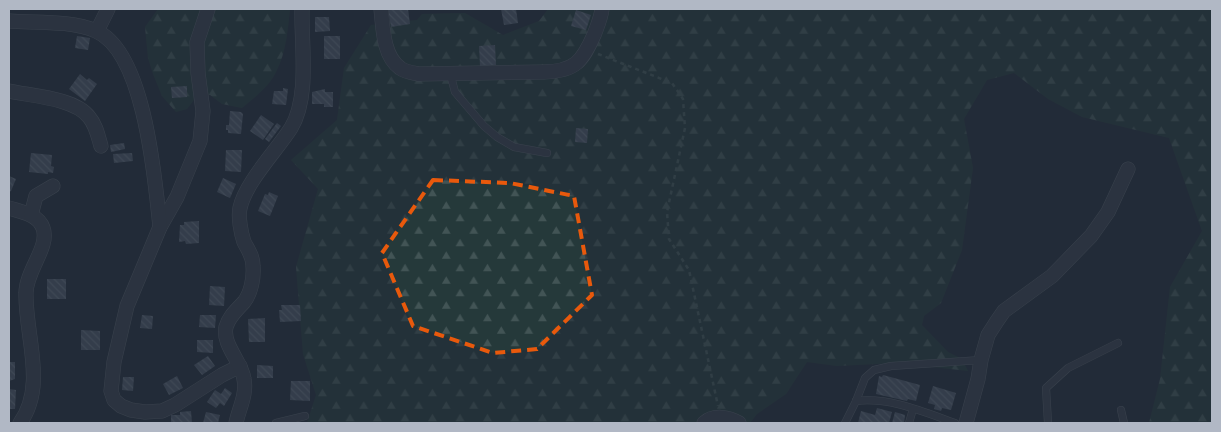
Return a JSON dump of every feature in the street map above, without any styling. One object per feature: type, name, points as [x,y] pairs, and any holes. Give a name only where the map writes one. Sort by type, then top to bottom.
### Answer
[{"type":"street","points":[[97,31],[108,9]]},
{"type":"street","points":[[208,9],[197,42],[198,74],[203,111],[200,141],[177,197],[160,227],[127,306],[114,362],[111,391],[114,400],[121,406],[158,417],[222,375],[240,366]]},
{"type":"street","points":[[236,423],[245,391],[244,377],[227,341],[226,332],[227,325],[233,314],[245,300],[252,279],[251,254],[244,241],[240,223],[240,208],[266,162],[292,127],[299,106],[303,59],[302,9]]},
{"type":"street","points":[[381,9],[388,54],[401,69],[419,74],[565,70],[578,62],[587,50],[602,9]]},
{"type":"street","points":[[9,21],[76,25],[97,31],[115,47],[136,87],[151,146],[160,227]]},
{"type":"street","points":[[9,91],[76,106],[90,118],[100,146]]},
{"type":"street","points":[[966,423],[988,335],[1004,311],[1052,276],[1091,236],[1108,212],[1128,169]]},
{"type":"street","points":[[31,216],[36,196],[54,186]]},
{"type":"street","points":[[9,208],[38,219],[45,235],[44,243],[27,280],[26,310],[34,372],[34,390],[29,406],[20,423]]},
{"type":"street","points":[[704,423],[712,418],[733,420],[739,423]]},
{"type":"lane","points":[[450,74],[455,92],[484,126],[497,137],[514,148],[547,153]]},
{"type":"lane","points":[[1048,423],[1046,388],[1068,368],[1118,342]]},
{"type":"lane","points":[[845,423],[865,378],[874,370],[891,366],[981,360]]},
{"type":"lane","points":[[856,401],[872,399],[913,409],[955,423]]},
{"type":"lane","points":[[909,423],[913,409]]},
{"type":"lane","points":[[1122,410],[1124,423]]},
{"type":"lane","points":[[276,423],[305,416]]},
{"type":"path","points":[[587,50],[672,83],[683,99],[685,128],[667,212],[669,239],[689,270],[720,418]]},
{"type":"highlighted area","points":[[433,180],[510,183],[574,196],[592,295],[537,349],[493,353],[413,326],[382,253]]},
{"type":"green space","points":[[158,9],[290,9],[285,48],[274,76],[262,91],[242,108],[222,104],[210,95],[197,96],[187,109],[176,112],[162,96],[148,58],[145,27]]},
{"type":"green space","points":[[548,9],[1212,9],[1212,423],[1149,423],[1160,379],[1170,287],[1202,231],[1169,138],[1082,117],[1048,99],[1014,73],[987,80],[964,119],[973,168],[962,250],[941,303],[924,316],[922,325],[948,352],[962,359],[968,371],[897,363],[837,366],[807,362],[786,394],[757,414],[750,423],[307,423],[316,395],[303,354],[296,267],[318,189],[291,160],[337,120],[344,68],[371,25],[417,20],[422,14],[465,13],[503,35],[539,21]]},
{"type":"building","points":[[388,9],[408,9],[410,24],[391,27]]},
{"type":"building","points":[[501,9],[516,9],[518,23],[504,25]]},
{"type":"building","points":[[576,10],[591,15],[586,30],[571,26]]},
{"type":"building","points":[[315,17],[329,17],[330,31],[315,32]]},
{"type":"building","points":[[77,36],[90,38],[88,50],[75,48]]},
{"type":"building","points":[[324,36],[340,36],[340,59],[324,59]]},
{"type":"building","points":[[495,45],[496,65],[480,66],[479,46]]},
{"type":"building","points":[[80,74],[87,80],[89,78],[97,84],[85,101],[69,89]]},
{"type":"building","points":[[187,86],[187,97],[172,98],[171,87]]},
{"type":"building","points":[[283,88],[288,89],[286,105],[272,104],[274,91],[283,91]]},
{"type":"building","points":[[325,89],[325,92],[333,92],[333,107],[324,107],[324,104],[312,104],[312,92]]},
{"type":"building","points":[[230,111],[243,114],[241,134],[228,133],[228,130],[226,130],[226,125],[229,125]]},
{"type":"building","points":[[261,115],[274,124],[263,140],[250,131]]},
{"type":"building","points":[[277,123],[281,126],[269,142],[265,139]]},
{"type":"building","points":[[576,128],[588,129],[587,143],[575,142]]},
{"type":"building","points":[[124,143],[125,149],[111,152],[110,145]]},
{"type":"building","points":[[226,150],[242,150],[241,172],[225,171]]},
{"type":"building","points":[[31,153],[52,155],[51,166],[54,167],[53,173],[29,172]]},
{"type":"building","points":[[132,153],[133,161],[114,163],[113,154]]},
{"type":"building","points":[[9,176],[16,179],[9,192]]},
{"type":"building","points":[[223,178],[236,184],[230,198],[217,192]]},
{"type":"building","points":[[269,192],[278,196],[270,216],[258,211],[265,194],[268,195]]},
{"type":"building","points":[[199,221],[199,243],[186,244],[185,241],[179,242],[180,225],[184,225],[184,222]]},
{"type":"building","points":[[47,279],[66,279],[66,299],[47,299]]},
{"type":"building","points":[[210,286],[225,287],[224,306],[209,305]]},
{"type":"building","points":[[281,305],[300,305],[301,321],[280,322],[279,310],[282,310]]},
{"type":"building","points":[[142,315],[153,316],[152,329],[140,328]]},
{"type":"building","points":[[200,315],[216,315],[215,328],[199,327]]},
{"type":"building","points":[[265,318],[265,342],[249,342],[248,319]]},
{"type":"building","points":[[81,330],[100,331],[100,350],[81,350]]},
{"type":"building","points":[[197,340],[213,340],[213,353],[197,352]]},
{"type":"building","points":[[208,356],[215,366],[202,375],[194,365]]},
{"type":"building","points":[[9,362],[15,362],[15,379],[9,381]]},
{"type":"building","points":[[257,365],[273,366],[273,378],[257,378]]},
{"type":"building","points":[[883,375],[920,385],[916,401],[908,399],[907,401],[876,394],[879,376],[882,377]]},
{"type":"building","points":[[177,376],[183,388],[169,395],[163,384]]},
{"type":"building","points":[[123,377],[134,377],[133,391],[122,390]]},
{"type":"building","points":[[291,381],[310,381],[310,401],[290,400]]},
{"type":"building","points":[[933,386],[956,393],[951,410],[942,408],[941,411],[934,409],[935,405],[928,403]]},
{"type":"building","points":[[225,388],[232,393],[224,406],[220,403],[216,408],[207,402],[215,390],[221,394]]},
{"type":"building","points":[[9,389],[16,390],[15,409],[9,409]]},
{"type":"building","points":[[877,408],[892,412],[889,423],[858,423],[861,411],[875,415]]},
{"type":"building","points":[[191,411],[192,423],[171,423],[171,415],[180,415],[180,412]]},
{"type":"building","points":[[206,412],[220,415],[218,423],[203,423]]},
{"type":"building","points":[[895,412],[905,415],[904,423],[892,423]]}]
